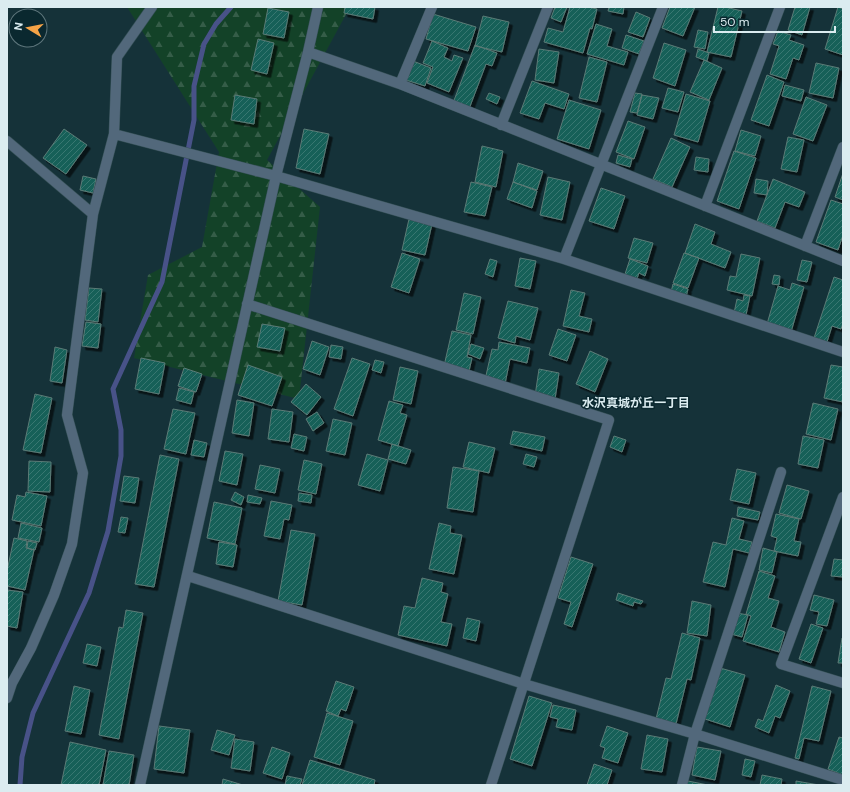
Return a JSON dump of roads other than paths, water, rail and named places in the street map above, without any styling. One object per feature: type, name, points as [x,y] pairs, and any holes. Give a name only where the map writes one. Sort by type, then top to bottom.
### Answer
[{"type":"street","points":[[7,698],[12,683],[31,648],[54,595],[72,544],[83,472],[67,415],[93,214],[114,134],[117,57],[152,7]]},
{"type":"street","points":[[140,785],[188,576],[276,176],[318,7]]},
{"type":"street","points":[[400,84],[432,7]]},
{"type":"street","points":[[501,125],[548,7]]},
{"type":"street","points":[[564,259],[663,7]]},
{"type":"street","points":[[705,206],[780,7]]},
{"type":"street","points":[[308,52],[400,84],[843,261]]},
{"type":"street","points":[[114,134],[276,176],[564,259],[843,352]]},
{"type":"street","points":[[7,141],[93,214]]},
{"type":"street","points":[[805,246],[843,147]]},
{"type":"street","points":[[247,304],[609,420],[491,785]]},
{"type":"street","points":[[682,785],[695,734],[781,472]]},
{"type":"street","points":[[842,503],[781,664],[843,683]]},
{"type":"street","points":[[188,576],[524,684],[695,734],[843,780]]},
{"type":"waterway","points":[[20,785],[22,757],[33,713],[89,593],[108,531],[121,456],[121,430],[113,389],[162,282],[194,120],[194,86],[204,44],[216,24],[231,7]]},
{"type":"district","name":"水沢真城が丘一丁目","points":[[636,403]]}]
